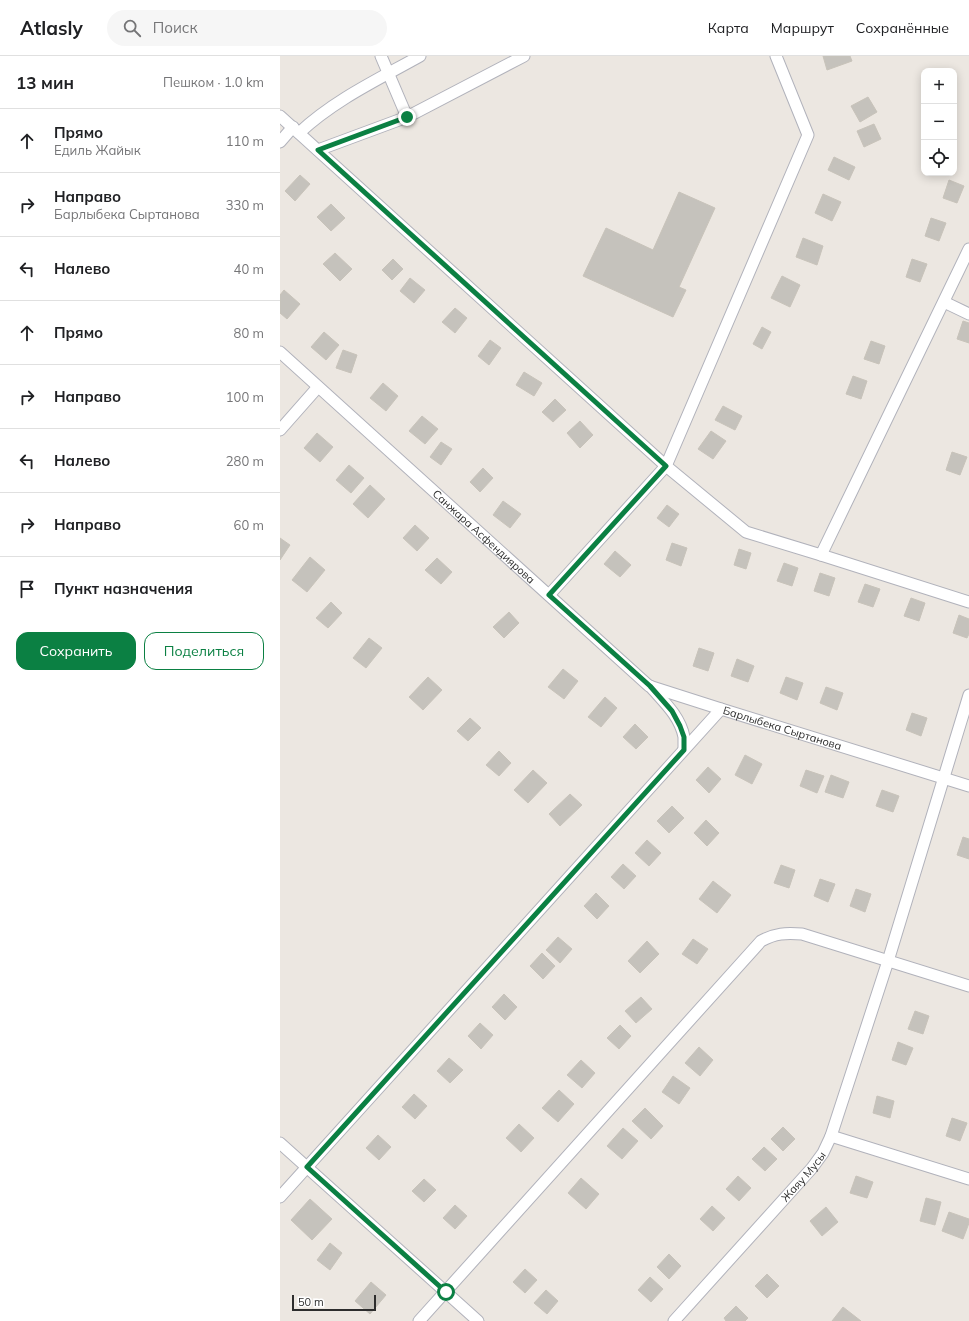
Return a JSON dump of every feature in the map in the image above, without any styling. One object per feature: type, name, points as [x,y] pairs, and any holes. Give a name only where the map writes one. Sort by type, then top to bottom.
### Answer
[{"type":"street","points":[[381,56],[407,117]]},
{"type":"street","points":[[280,142],[341,101],[420,56]]},
{"type":"street","points":[[318,150],[407,117],[524,56]]},
{"type":"street","points":[[549,595],[666,466],[808,135],[776,56]]},
{"type":"street","points":[[280,116],[666,466],[746,532],[969,602]]},
{"type":"street","points":[[821,555],[969,249]]},
{"type":"street","points":[[944,302],[969,314]]},
{"type":"street","name":"Санжара Асфендиярова","points":[[280,352],[650,686],[721,709]]},
{"type":"street","points":[[280,430],[318,387]]},
{"type":"street","points":[[650,686],[672,711],[678,721],[684,737],[684,750]]},
{"type":"street","name":"Жаяу Мусы","points":[[674,1321],[812,1168],[823,1153],[831,1136],[888,960],[969,695]]},
{"type":"street","name":"Барлыбека Сыртанова","points":[[280,1197],[721,709],[969,786]]},
{"type":"street","points":[[419,1321],[762,941],[772,935],[785,933],[802,934],[969,986]]},
{"type":"street","points":[[831,1136],[969,1179]]},
{"type":"street","points":[[280,1143],[478,1321]]},
{"type":"building","points":[[823,56],[850,56],[852,61],[827,70]]},
{"type":"building","points":[[868,97],[877,112],[860,122],[851,106]]},
{"type":"building","points":[[874,124],[881,139],[864,147],[857,131]]},
{"type":"building","points":[[834,157],[855,167],[849,180],[828,170]]},
{"type":"building","points":[[300,175],[310,184],[295,201],[285,191]]},
{"type":"building","points":[[949,180],[964,186],[957,203],[943,198]]},
{"type":"building","points":[[679,192],[715,208],[679,287],[686,290],[673,317],[583,276],[606,228],[653,250]]},
{"type":"building","points":[[823,194],[841,202],[832,221],[815,213]]},
{"type":"building","points":[[331,204],[345,218],[331,231],[317,217]]},
{"type":"building","points":[[931,218],[946,223],[939,241],[925,236]]},
{"type":"building","points":[[803,238],[823,246],[817,265],[796,257]]},
{"type":"building","points":[[335,253],[352,269],[340,281],[323,264]]},
{"type":"building","points":[[393,259],[403,269],[392,280],[382,270]]},
{"type":"building","points":[[912,259],[927,264],[920,282],[906,277]]},
{"type":"building","points":[[782,276],[800,285],[790,307],[771,298]]},
{"type":"building","points":[[410,278],[425,290],[414,303],[400,291]]},
{"type":"building","points":[[284,290],[300,304],[287,319],[280,313],[280,295]]},
{"type":"building","points":[[455,308],[467,318],[455,333],[442,322]]},
{"type":"building","points":[[963,321],[969,323],[969,343],[957,339]]},
{"type":"building","points":[[762,327],[771,332],[762,349],[753,344]]},
{"type":"building","points":[[324,332],[339,345],[326,360],[311,347]]},
{"type":"building","points":[[490,340],[501,348],[489,365],[478,356]]},
{"type":"building","points":[[871,341],[885,346],[879,364],[864,359]]},
{"type":"building","points":[[343,350],[357,355],[351,373],[336,368]]},
{"type":"building","points":[[524,372],[542,383],[534,396],[516,385]]},
{"type":"building","points":[[853,376],[867,381],[861,399],[846,394]]},
{"type":"building","points":[[383,383],[398,396],[386,411],[370,398]]},
{"type":"building","points":[[555,399],[566,410],[553,422],[542,412]]},
{"type":"building","points":[[723,406],[742,416],[735,430],[715,420]]},
{"type":"building","points":[[422,416],[438,429],[425,444],[409,431]]},
{"type":"building","points":[[580,421],[593,435],[580,448],[567,433]]},
{"type":"building","points":[[711,431],[726,441],[713,459],[698,449]]},
{"type":"building","points":[[317,433],[333,447],[320,462],[304,448]]},
{"type":"building","points":[[441,442],[452,449],[441,465],[430,457]]},
{"type":"building","points":[[952,452],[967,457],[960,475],[946,470]]},
{"type":"building","points":[[349,465],[364,478],[351,493],[336,480]]},
{"type":"building","points":[[483,468],[493,478],[480,492],[470,482]]},
{"type":"building","points":[[370,485],[385,499],[368,518],[353,504]]},
{"type":"building","points":[[503,501],[521,514],[510,528],[493,515]]},
{"type":"building","points":[[667,505],[679,514],[669,527],[657,518]]},
{"type":"building","points":[[415,525],[429,538],[417,551],[403,538]]},
{"type":"building","points":[[280,538],[290,545],[280,560]]},
{"type":"building","points":[[672,543],[687,548],[681,566],[666,560]]},
{"type":"building","points":[[739,549],[751,553],[746,569],[734,565]]},
{"type":"building","points":[[615,551],[631,565],[620,577],[604,564]]},
{"type":"building","points":[[310,557],[325,570],[307,592],[292,580]]},
{"type":"building","points":[[437,558],[452,572],[441,584],[425,570]]},
{"type":"building","points":[[784,563],[798,568],[792,586],[777,581]]},
{"type":"building","points":[[820,573],[835,578],[829,596],[814,591]]},
{"type":"building","points":[[865,584],[880,589],[873,607],[858,602]]},
{"type":"building","points":[[911,598],[925,603],[919,621],[904,616]]},
{"type":"building","points":[[331,602],[342,613],[328,628],[316,618]]},
{"type":"building","points":[[509,612],[519,623],[504,638],[493,627]]},
{"type":"building","points":[[959,615],[969,619],[969,634],[967,638],[953,633]]},
{"type":"building","points":[[369,638],[382,648],[366,668],[353,658]]},
{"type":"building","points":[[699,648],[714,653],[708,671],[693,666]]},
{"type":"building","points":[[737,659],[754,666],[748,682],[731,676]]},
{"type":"building","points":[[563,669],[578,681],[564,699],[548,687]]},
{"type":"building","points":[[428,677],[442,690],[423,710],[409,697]]},
{"type":"building","points":[[786,677],[803,683],[797,700],[780,693]]},
{"type":"building","points":[[826,687],[843,693],[837,710],[820,703]]},
{"type":"building","points":[[605,697],[617,708],[601,727],[588,717]]},
{"type":"building","points":[[912,713],[927,718],[921,736],[906,730]]},
{"type":"building","points":[[470,718],[481,728],[468,741],[457,731]]},
{"type":"building","points":[[635,724],[648,737],[636,749],[623,737]]},
{"type":"building","points":[[499,751],[511,763],[499,776],[486,765]]},
{"type":"building","points":[[745,755],[762,764],[752,784],[735,775]]},
{"type":"building","points":[[708,767],[721,779],[709,793],[696,780]]},
{"type":"building","points":[[533,770],[547,783],[528,803],[514,790]]},
{"type":"building","points":[[806,770],[824,776],[817,793],[800,786]]},
{"type":"building","points":[[831,775],[849,782],[843,798],[825,792]]},
{"type":"building","points":[[882,790],[899,796],[893,812],[876,806]]},
{"type":"building","points":[[570,794],[582,805],[560,826],[549,814]]},
{"type":"building","points":[[672,806],[684,818],[669,833],[657,821]]},
{"type":"building","points":[[706,820],[719,833],[707,846],[694,833]]},
{"type":"building","points":[[963,837],[969,839],[969,859],[957,855]]},
{"type":"building","points":[[647,840],[661,853],[649,866],[635,853]]},
{"type":"building","points":[[623,864],[636,876],[624,889],[611,877]]},
{"type":"building","points":[[781,865],[795,870],[789,888],[774,883]]},
{"type":"building","points":[[820,879],[835,884],[828,902],[814,896]]},
{"type":"building","points":[[713,881],[731,895],[717,913],[699,899]]},
{"type":"building","points":[[856,889],[871,894],[865,912],[850,906]]},
{"type":"building","points":[[596,893],[609,906],[597,919],[584,906]]},
{"type":"building","points":[[558,937],[572,949],[560,963],[546,950]]},
{"type":"building","points":[[693,939],[708,949],[697,964],[682,954]]},
{"type":"building","points":[[647,941],[659,954],[640,973],[628,961]]},
{"type":"building","points":[[542,953],[555,966],[543,979],[530,966]]},
{"type":"building","points":[[504,994],[517,1007],[505,1020],[492,1007]]},
{"type":"building","points":[[641,997],[652,1009],[636,1023],[625,1011]]},
{"type":"building","points":[[915,1011],[929,1016],[923,1034],[908,1029]]},
{"type":"building","points":[[480,1023],[493,1035],[481,1049],[468,1036]]},
{"type":"building","points":[[620,1025],[631,1036],[619,1049],[607,1038]]},
{"type":"building","points":[[898,1042],[913,1048],[906,1065],[892,1060]]},
{"type":"building","points":[[699,1047],[713,1060],[700,1076],[685,1063]]},
{"type":"building","points":[[449,1058],[463,1070],[450,1083],[437,1071]]},
{"type":"building","points":[[581,1060],[595,1073],[582,1088],[567,1075]]},
{"type":"building","points":[[673,1076],[690,1088],[679,1104],[662,1092]]},
{"type":"building","points":[[559,1090],[574,1104],[558,1122],[542,1108]]},
{"type":"building","points":[[414,1094],[427,1106],[415,1119],[402,1107]]},
{"type":"building","points":[[877,1096],[894,1101],[890,1118],[873,1113]]},
{"type":"building","points":[[645,1108],[663,1126],[651,1139],[632,1121]]},
{"type":"building","points":[[952,1118],[967,1123],[960,1141],[946,1136]]},
{"type":"building","points":[[519,1124],[534,1138],[521,1152],[506,1138]]},
{"type":"building","points":[[783,1127],[795,1139],[783,1151],[771,1139]]},
{"type":"building","points":[[623,1128],[638,1141],[622,1159],[607,1146]]},
{"type":"building","points":[[378,1135],[391,1147],[379,1160],[366,1148]]},
{"type":"building","points":[[764,1147],[777,1159],[765,1171],[752,1159]]},
{"type":"building","points":[[738,1176],[751,1188],[739,1201],[726,1189]]},
{"type":"building","points":[[856,1176],[873,1182],[867,1198],[850,1193]]},
{"type":"building","points":[[581,1178],[599,1194],[586,1209],[568,1193]]},
{"type":"building","points":[[424,1179],[436,1190],[424,1202],[412,1191]]},
{"type":"building","points":[[926,1198],[941,1202],[935,1225],[920,1221]]},
{"type":"building","points":[[310,1199],[332,1219],[312,1240],[291,1220]]},
{"type":"building","points":[[455,1205],[467,1216],[455,1229],[443,1218]]},
{"type":"building","points":[[712,1206],[725,1218],[713,1231],[700,1219]]},
{"type":"building","points":[[826,1207],[838,1222],[822,1236],[810,1221]]},
{"type":"building","points":[[949,1212],[969,1219],[963,1239],[942,1231]]},
{"type":"building","points":[[330,1243],[342,1253],[330,1270],[317,1260]]},
{"type":"building","points":[[669,1254],[681,1266],[669,1279],[657,1267]]},
{"type":"building","points":[[525,1269],[537,1280],[525,1293],[513,1282]]},
{"type":"building","points":[[767,1274],[779,1286],[767,1298],[755,1286]]},
{"type":"building","points":[[650,1277],[663,1289],[651,1302],[638,1290]]},
{"type":"building","points":[[371,1282],[386,1295],[370,1314],[355,1301]]},
{"type":"building","points":[[546,1290],[558,1301],[547,1314],[534,1303]]},
{"type":"building","points":[[736,1306],[748,1318],[745,1321],[726,1321],[724,1318]]},
{"type":"building","points":[[843,1307],[861,1321],[832,1321]]},
{"type":"route","points":[[407,117],[318,150],[666,466],[549,595],[650,686],[672,711],[684,737],[684,750],[307,1167],[446,1292]]}]
